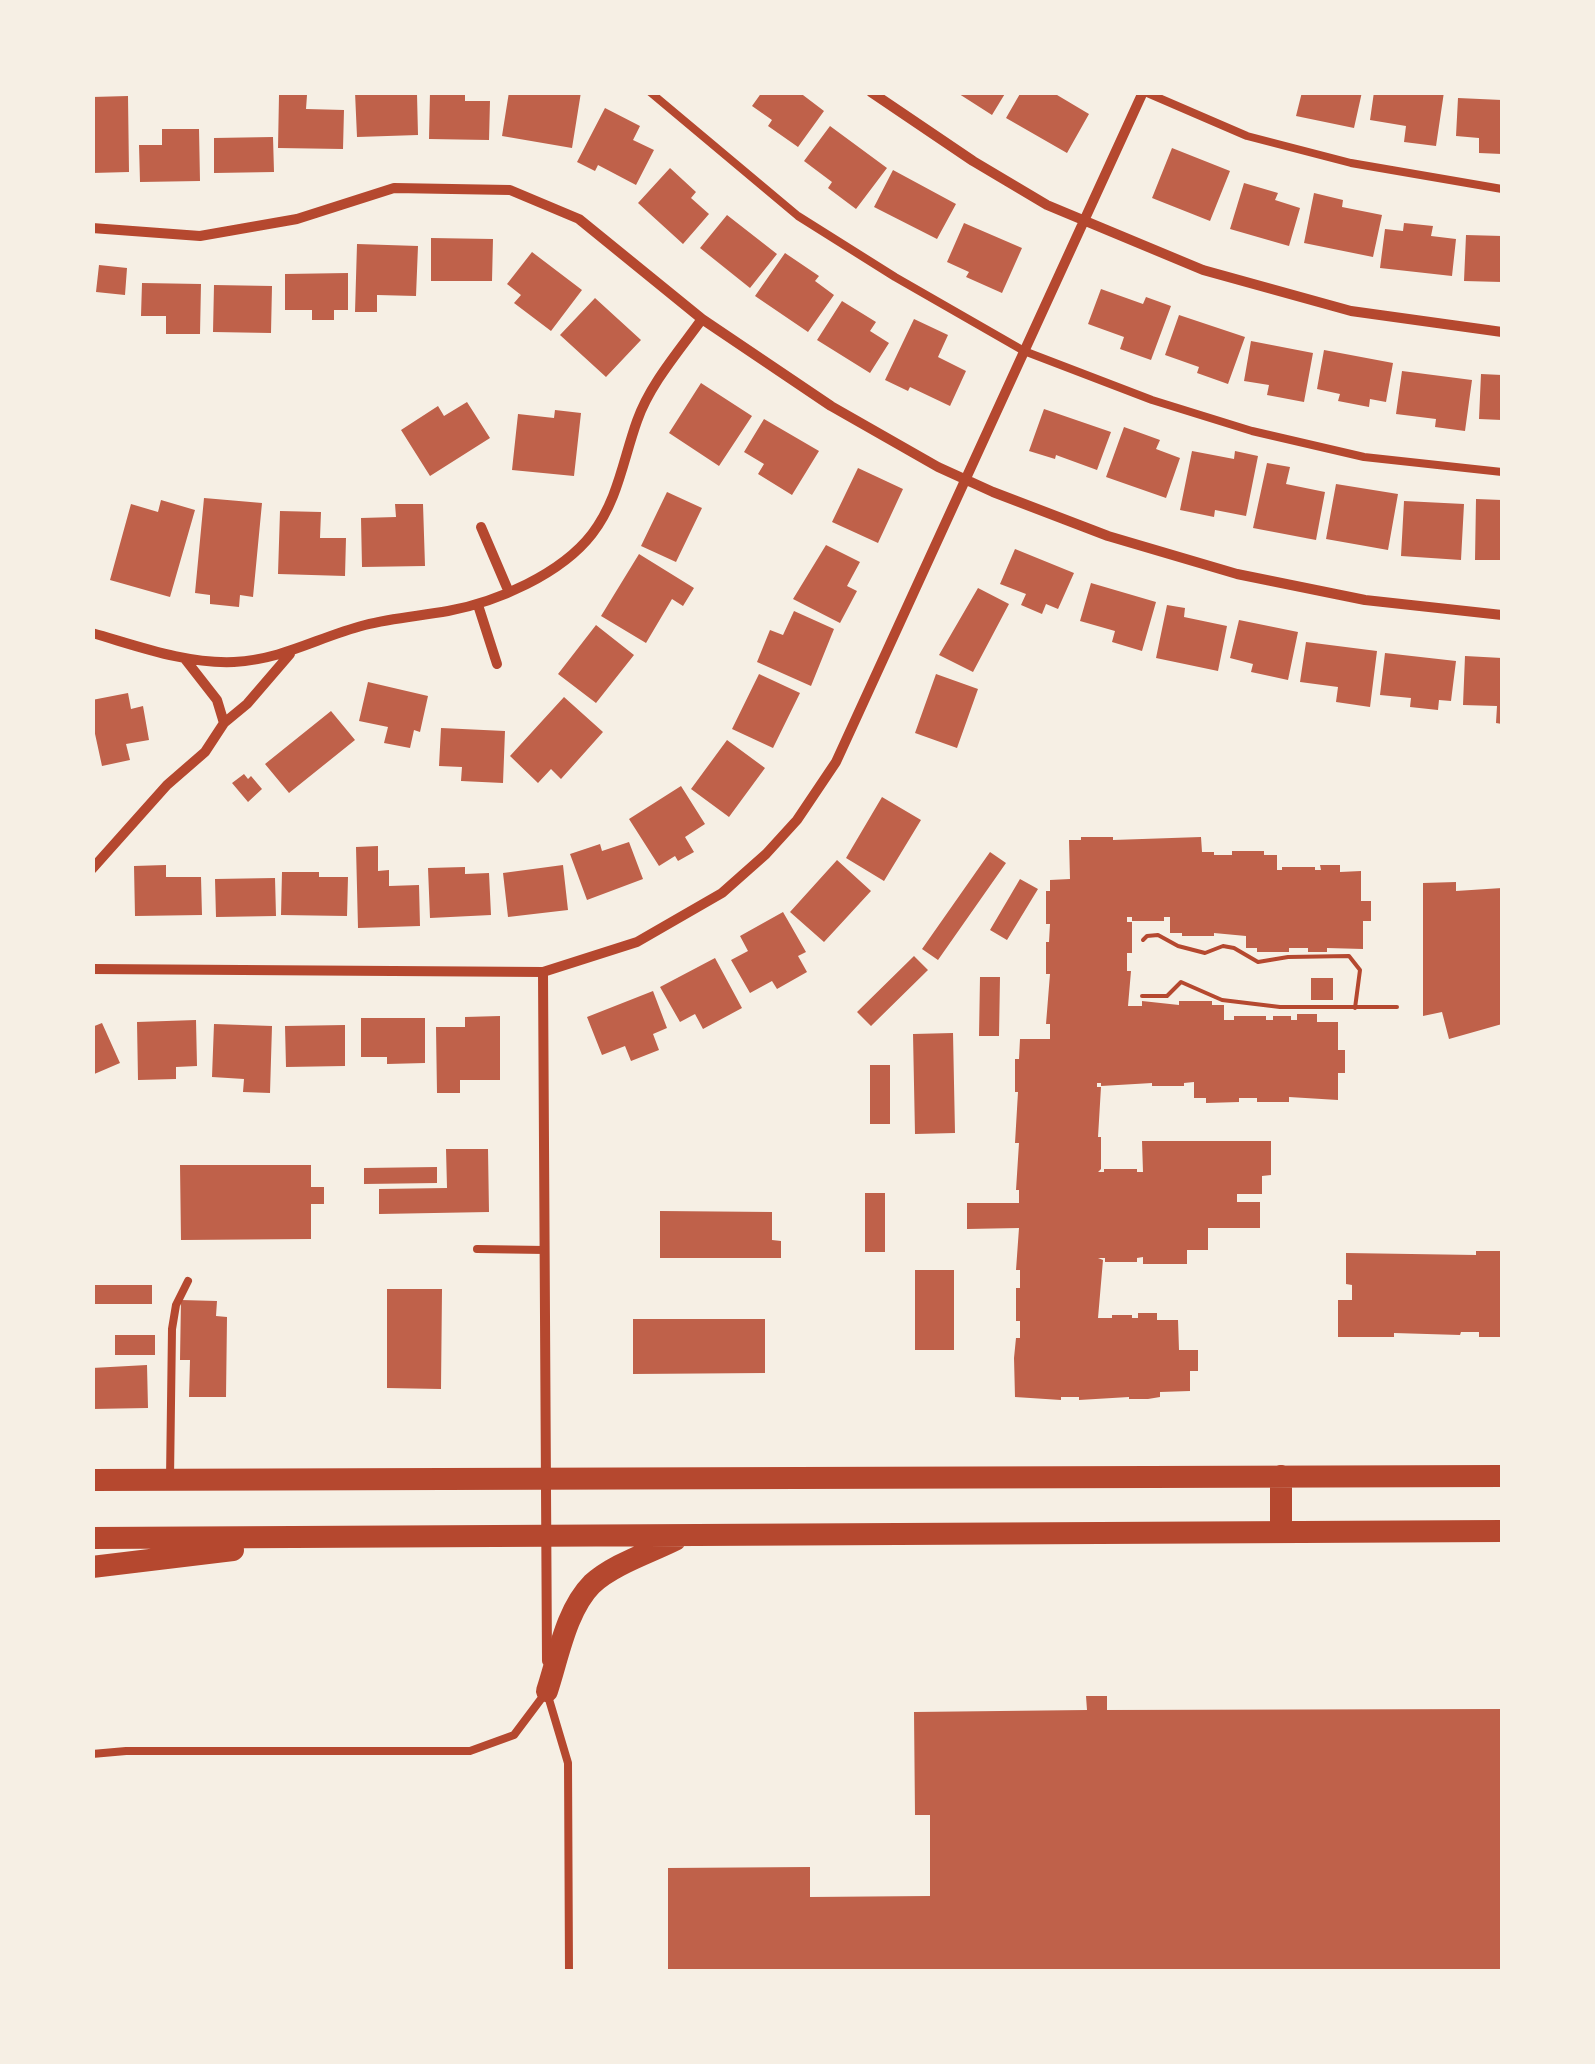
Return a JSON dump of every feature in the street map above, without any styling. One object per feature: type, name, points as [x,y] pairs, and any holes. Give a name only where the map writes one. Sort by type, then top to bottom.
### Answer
[{"type":"main road","points":[[1281,1476],[1281,1532]]},
{"type":"main road","points":[[92,1480],[1502,1476]]},
{"type":"main road","points":[[92,1538],[1502,1531]]},
{"type":"main road","points":[[546,1692],[574,1614],[590,1586],[684,1536]]},
{"type":"main road","points":[[92,1567],[336,1538]]},
{"type":"street","points":[[870,92],[1047,205],[1203,270],[1352,311],[1502,332]]},
{"type":"street","points":[[92,970],[543,972],[637,942],[722,894],[798,820],[836,762],[1144,92]]},
{"type":"street","points":[[92,228],[200,236],[297,219],[394,188],[510,190],[579,219],[702,319],[831,406],[967,480],[1108,536],[1237,574],[1364,600],[1502,614]]},
{"type":"street","points":[[92,633],[185,659],[233,662],[290,654],[363,626],[478,604],[545,575],[573,556],[594,531],[615,496],[637,419],[650,393],[702,319]]},
{"type":"street","points":[[481,528],[508,590]]},
{"type":"street","points":[[478,604],[497,664]]},
{"type":"street","points":[[92,869],[167,785],[205,752],[224,723],[248,704],[290,654]]},
{"type":"street","points":[[185,659],[218,700],[224,723]]},
{"type":"street","points":[[543,972],[546,1692]]},
{"type":"lane","points":[[650,92],[798,216],[1024,351],[1152,400],[1252,431],[1364,457],[1502,472]]},
{"type":"lane","points":[[1144,92],[1247,136],[1351,163],[1502,188]]},
{"type":"lane","points":[[477,1249],[545,1250]]},
{"type":"lane","points":[[170,1480],[172,1329],[176,1305],[188,1281]]},
{"type":"lane","points":[[92,1754],[470,1751],[514,1735],[546,1692]]},
{"type":"lane","points":[[546,1692],[568,1764],[569,1972]]},
{"type":"path","points":[[1142,940],[1158,935],[1178,946],[1205,952],[1224,946],[1258,962],[1288,957],[1349,956],[1360,970],[1356,1008]]},
{"type":"path","points":[[1142,996],[1167,996],[1181,982],[1222,1000],[1280,1007],[1397,1007]]},
{"type":"building","points":[[355,92],[417,94],[418,135],[357,137]]},
{"type":"building","points":[[430,92],[465,93],[465,101],[490,101],[489,140],[429,139]]},
{"type":"building","points":[[509,92],[581,92],[572,148],[502,136]]},
{"type":"building","points":[[762,92],[799,92],[824,111],[798,147],[768,126],[772,120],[752,106]]},
{"type":"building","points":[[956,92],[1006,92],[992,115]]},
{"type":"building","points":[[1021,92],[1052,92],[1089,114],[1067,153],[1006,118]]},
{"type":"building","points":[[1302,92],[1362,92],[1354,128],[1296,116]]},
{"type":"building","points":[[1374,92],[1444,92],[1436,146],[1404,142],[1406,126],[1370,120]]},
{"type":"building","points":[[279,95],[307,95],[306,109],[344,110],[343,149],[278,148]]},
{"type":"building","points":[[128,96],[129,172],[92,173],[92,97]]},
{"type":"building","points":[[1458,98],[1502,100],[1502,154],[1479,153],[1479,138],[1456,136]]},
{"type":"building","points":[[605,108],[640,126],[633,140],[654,150],[636,185],[598,165],[595,171],[577,162]]},
{"type":"building","points":[[830,126],[887,168],[856,209],[828,188],[832,182],[804,161]]},
{"type":"building","points":[[162,129],[199,129],[200,181],[140,182],[139,145],[162,145]]},
{"type":"building","points":[[273,137],[274,172],[214,173],[214,138]]},
{"type":"building","points":[[1172,148],[1230,171],[1210,221],[1152,198]]},
{"type":"building","points":[[670,168],[696,192],[691,198],[709,214],[683,244],[638,203]]},
{"type":"building","points":[[893,170],[956,204],[937,239],[874,207]]},
{"type":"building","points":[[1244,183],[1278,193],[1275,200],[1300,208],[1289,246],[1230,229]]},
{"type":"building","points":[[1314,193],[1343,200],[1342,207],[1382,215],[1373,257],[1304,243]]},
{"type":"building","points":[[727,215],[777,254],[750,288],[700,248]]},
{"type":"building","points":[[964,223],[1022,248],[1002,293],[966,277],[969,272],[947,262]]},
{"type":"building","points":[[1404,223],[1433,226],[1431,236],[1456,239],[1452,276],[1380,268],[1385,229],[1403,231]]},
{"type":"building","points":[[1466,235],[1502,236],[1502,282],[1464,281]]},
{"type":"building","points":[[431,238],[493,239],[492,281],[431,281]]},
{"type":"building","points":[[357,244],[418,246],[416,296],[377,295],[377,312],[355,312]]},
{"type":"building","points":[[532,252],[582,290],[551,331],[514,303],[521,295],[507,284]]},
{"type":"building","points":[[785,253],[819,276],[815,281],[834,295],[808,332],[755,296]]},
{"type":"building","points":[[99,265],[127,268],[125,295],[96,292]]},
{"type":"building","points":[[348,273],[348,310],[334,310],[334,320],[312,320],[312,310],[285,310],[285,274]]},
{"type":"building","points":[[142,283],[201,284],[200,334],[166,334],[166,316],[141,316]]},
{"type":"building","points":[[214,285],[272,286],[271,333],[213,332]]},
{"type":"building","points":[[1101,289],[1143,304],[1146,297],[1171,306],[1151,360],[1120,349],[1124,337],[1088,324]]},
{"type":"building","points":[[595,298],[641,340],[606,377],[560,335]]},
{"type":"building","points":[[842,301],[876,322],[870,331],[889,343],[870,373],[817,340]]},
{"type":"building","points":[[1179,315],[1245,337],[1228,384],[1197,373],[1199,367],[1165,355]]},
{"type":"building","points":[[914,319],[948,335],[938,357],[966,371],[950,406],[885,380]]},
{"type":"building","points":[[1251,341],[1313,353],[1304,402],[1267,395],[1269,385],[1244,381]]},
{"type":"building","points":[[1324,350],[1393,363],[1386,402],[1370,399],[1369,407],[1338,401],[1340,394],[1317,389]]},
{"type":"building","points":[[1402,371],[1472,380],[1465,431],[1435,427],[1436,419],[1396,414]]},
{"type":"building","points":[[1481,374],[1502,375],[1502,420],[1479,419]]},
{"type":"building","points":[[701,383],[752,416],[719,466],[669,433]]},
{"type":"building","points":[[467,402],[490,438],[430,476],[401,430],[438,406],[444,416]]},
{"type":"building","points":[[1044,409],[1111,432],[1097,470],[1056,455],[1055,459],[1029,451]]},
{"type":"building","points":[[555,410],[581,413],[574,476],[512,470],[518,414],[554,418]]},
{"type":"building","points":[[764,419],[819,451],[792,495],[758,474],[764,464],[744,452]]},
{"type":"building","points":[[1124,427],[1160,440],[1156,449],[1180,458],[1166,498],[1106,477]]},
{"type":"building","points":[[1192,451],[1234,459],[1235,451],[1258,456],[1246,516],[1215,510],[1214,517],[1180,510]]},
{"type":"building","points":[[1267,463],[1290,467],[1286,484],[1325,492],[1316,540],[1253,528]]},
{"type":"building","points":[[858,468],[903,489],[878,543],[832,522]]},
{"type":"building","points":[[1336,484],[1398,494],[1388,550],[1326,539]]},
{"type":"building","points":[[667,492],[702,508],[676,562],[641,546]]},
{"type":"building","points":[[204,498],[262,503],[253,597],[240,595],[239,607],[210,604],[210,595],[195,593]]},
{"type":"building","points":[[1476,499],[1502,500],[1502,560],[1475,560]]},
{"type":"building","points":[[161,500],[195,510],[170,597],[110,580],[131,504],[158,512]]},
{"type":"building","points":[[1404,501],[1464,504],[1461,560],[1401,556]]},
{"type":"building","points":[[395,504],[423,504],[425,566],[362,567],[361,518],[396,517]]},
{"type":"building","points":[[280,511],[321,512],[320,538],[346,538],[345,576],[278,574]]},
{"type":"building","points":[[826,545],[860,562],[847,586],[857,591],[840,623],[793,599]]},
{"type":"building","points":[[1015,549],[1074,573],[1058,609],[1046,604],[1042,614],[1021,605],[1026,594],[1000,584]]},
{"type":"building","points":[[639,554],[694,588],[683,606],[672,599],[646,643],[601,616]]},
{"type":"building","points":[[1091,583],[1156,602],[1142,651],[1112,642],[1115,631],[1080,621]]},
{"type":"building","points":[[978,588],[1009,604],[973,672],[939,655]]},
{"type":"building","points":[[1167,605],[1185,608],[1184,617],[1227,626],[1218,671],[1156,658]]},
{"type":"building","points":[[794,611],[834,629],[811,686],[757,662],[770,630],[783,635]]},
{"type":"building","points":[[1239,620],[1298,632],[1288,680],[1251,672],[1253,664],[1230,658]]},
{"type":"building","points":[[596,625],[634,655],[596,703],[558,674]]},
{"type":"building","points":[[1306,642],[1377,651],[1370,707],[1336,702],[1338,687],[1300,682]]},
{"type":"building","points":[[1385,653],[1456,661],[1451,701],[1439,700],[1438,710],[1410,707],[1411,698],[1380,695]]},
{"type":"building","points":[[1465,656],[1502,658],[1502,724],[1496,723],[1497,706],[1463,705]]},
{"type":"building","points":[[759,674],[800,693],[773,748],[732,729]]},
{"type":"building","points":[[936,674],[978,689],[957,748],[915,733]]},
{"type":"building","points":[[368,682],[428,696],[420,732],[414,730],[410,748],[384,743],[388,727],[359,721]]},
{"type":"building","points":[[128,693],[131,709],[143,706],[149,740],[126,744],[130,760],[102,766],[92,700]]},
{"type":"building","points":[[564,697],[603,732],[561,779],[551,769],[538,783],[510,756]]},
{"type":"building","points":[[331,711],[355,740],[289,793],[265,764]]},
{"type":"building","points":[[441,728],[505,731],[503,783],[461,781],[462,767],[439,766]]},
{"type":"building","points":[[727,740],[765,768],[729,817],[691,789]]},
{"type":"building","points":[[244,774],[262,789],[248,802],[232,783]]},
{"type":"building","points":[[681,786],[705,824],[685,837],[694,852],[678,861],[675,856],[659,866],[629,819]]},
{"type":"building","points":[[882,797],[921,820],[884,881],[846,858]]},
{"type":"building","points":[[1201,837],[1202,852],[1214,855],[1264,851],[1264,855],[1277,855],[1277,870],[1321,870],[1320,865],[1340,865],[1340,872],[1361,871],[1361,901],[1371,901],[1371,921],[1363,921],[1363,949],[1327,948],[1327,952],[1289,948],[1289,952],[1257,952],[1257,948],[1246,948],[1246,936],[1182,936],[1170,933],[1170,917],[1164,917],[1164,921],[1132,921],[1132,917],[1127,917],[1127,922],[1132,922],[1132,953],[1127,953],[1127,971],[1131,971],[1128,1006],[1142,1006],[1142,1001],[1179,1005],[1179,1001],[1212,1001],[1212,1005],[1224,1005],[1224,1020],[1234,1020],[1234,1016],[1266,1016],[1266,1020],[1273,1020],[1273,1016],[1291,1016],[1291,1020],[1297,1020],[1297,1014],[1317,1014],[1317,1022],[1338,1022],[1338,1050],[1345,1050],[1345,1073],[1338,1073],[1338,1100],[1289,1097],[1289,1102],[1257,1102],[1257,1098],[1239,1098],[1239,1102],[1206,1103],[1206,1098],[1194,1098],[1194,1082],[1184,1086],[1097,1083],[1101,1087],[1098,1172],[1143,1172],[1142,1141],[1271,1141],[1271,1175],[1262,1176],[1262,1194],[1237,1194],[1237,1202],[1260,1202],[1260,1228],[1208,1228],[1208,1250],[1187,1250],[1187,1264],[1143,1264],[1143,1257],[1137,1258],[1137,1262],[1105,1262],[1105,1258],[1098,1258],[1103,1260],[1098,1318],[1138,1318],[1138,1313],[1157,1313],[1157,1320],[1178,1320],[1179,1350],[1198,1350],[1198,1371],[1190,1371],[1190,1391],[1160,1392],[1160,1397],[1148,1399],[1015,1397],[1014,1358],[1016,1338],[1020,1338],[1020,1321],[1016,1321],[1019,1228],[967,1229],[967,1203],[1019,1203],[1015,1059],[1019,1059],[1020,1039],[1050,1039],[1050,1024],[1046,1024],[1050,974],[1046,974],[1046,942],[1050,924],[1046,924],[1046,891],[1050,891],[1050,880],[1070,879],[1069,840]]},
{"type":"building","points":[[629,842],[643,879],[587,900],[570,854],[600,844],[602,851]]},
{"type":"building","points":[[378,846],[378,871],[389,870],[389,886],[419,885],[420,926],[358,928],[356,847]]},
{"type":"building","points":[[990,852],[1006,863],[938,960],[922,949]]},
{"type":"building","points":[[837,860],[871,891],[824,942],[790,912]]},
{"type":"building","points":[[166,865],[166,877],[201,877],[202,915],[135,916],[134,866]]},
{"type":"building","points":[[563,865],[568,910],[508,917],[503,873]]},
{"type":"building","points":[[465,867],[465,874],[489,873],[491,915],[430,918],[428,868]]},
{"type":"building","points":[[282,872],[348,877],[347,916],[281,915]]},
{"type":"building","points":[[275,878],[276,916],[216,917],[215,879]]},
{"type":"building","points":[[1020,879],[1038,889],[1007,940],[990,930]]},
{"type":"building","points":[[1456,882],[1456,891],[1502,888],[1502,1024],[1449,1039],[1442,1012],[1423,1016],[1423,883]]},
{"type":"building","points":[[783,912],[806,952],[798,956],[807,972],[777,989],[772,981],[750,993],[731,960],[748,951],[740,936]]},
{"type":"building","points":[[914,956],[928,970],[871,1026],[857,1012]]},
{"type":"building","points":[[715,958],[742,1008],[703,1029],[695,1014],[680,1022],[660,987]]},
{"type":"building","points":[[980,977],[1000,977],[999,1036],[979,1036]]},
{"type":"building","points":[[1311,978],[1333,978],[1333,1000],[1311,1000]]},
{"type":"building","points":[[653,991],[667,1028],[653,1034],[659,1050],[631,1061],[625,1046],[602,1055],[587,1017]]},
{"type":"building","points":[[500,1016],[500,1080],[460,1080],[460,1093],[437,1093],[436,1027],[465,1027],[465,1017]]},
{"type":"building","points":[[361,1018],[425,1018],[425,1063],[387,1064],[387,1057],[361,1057]]},
{"type":"building","points":[[196,1020],[197,1066],[176,1067],[176,1079],[138,1080],[137,1022]]},
{"type":"building","points":[[102,1023],[120,1063],[92,1075],[92,1027]]},
{"type":"building","points":[[214,1024],[272,1026],[270,1093],[243,1092],[244,1079],[212,1077]]},
{"type":"building","points":[[345,1025],[345,1066],[286,1067],[285,1026]]},
{"type":"building","points":[[953,1033],[955,1133],[915,1134],[913,1034]]},
{"type":"building","points":[[870,1065],[890,1065],[890,1124],[870,1124]]},
{"type":"building","points":[[446,1149],[488,1149],[489,1212],[379,1214],[379,1189],[447,1188]]},
{"type":"building","points":[[180,1165],[311,1165],[311,1187],[324,1187],[324,1204],[311,1204],[311,1239],[181,1240]]},
{"type":"building","points":[[437,1167],[437,1183],[364,1184],[364,1168]]},
{"type":"building","points":[[865,1193],[885,1193],[885,1252],[865,1252]]},
{"type":"building","points":[[660,1211],[772,1212],[772,1240],[781,1241],[781,1258],[660,1258]]},
{"type":"building","points":[[1476,1251],[1502,1251],[1502,1337],[1461,1332],[1338,1337],[1338,1300],[1352,1300],[1352,1285],[1346,1284],[1346,1253],[1476,1255]]},
{"type":"building","points":[[915,1270],[954,1270],[954,1350],[915,1350]]},
{"type":"building","points":[[92,1285],[152,1285],[152,1304],[92,1304]]},
{"type":"building","points":[[387,1289],[442,1289],[441,1389],[387,1388]]},
{"type":"building","points":[[181,1300],[217,1301],[216,1316],[227,1317],[226,1397],[189,1397],[190,1360],[180,1360]]},
{"type":"building","points":[[633,1319],[765,1319],[765,1373],[633,1374]]},
{"type":"building","points":[[115,1335],[155,1335],[155,1355],[115,1355]]},
{"type":"building","points":[[147,1365],[148,1408],[92,1409],[92,1368]]},
{"type":"building","points":[[1086,1696],[1107,1696],[1107,1710],[1502,1709],[1502,1972],[668,1972],[668,1868],[810,1867],[810,1897],[930,1896],[930,1815],[915,1815],[914,1712],[1087,1710]]}]
